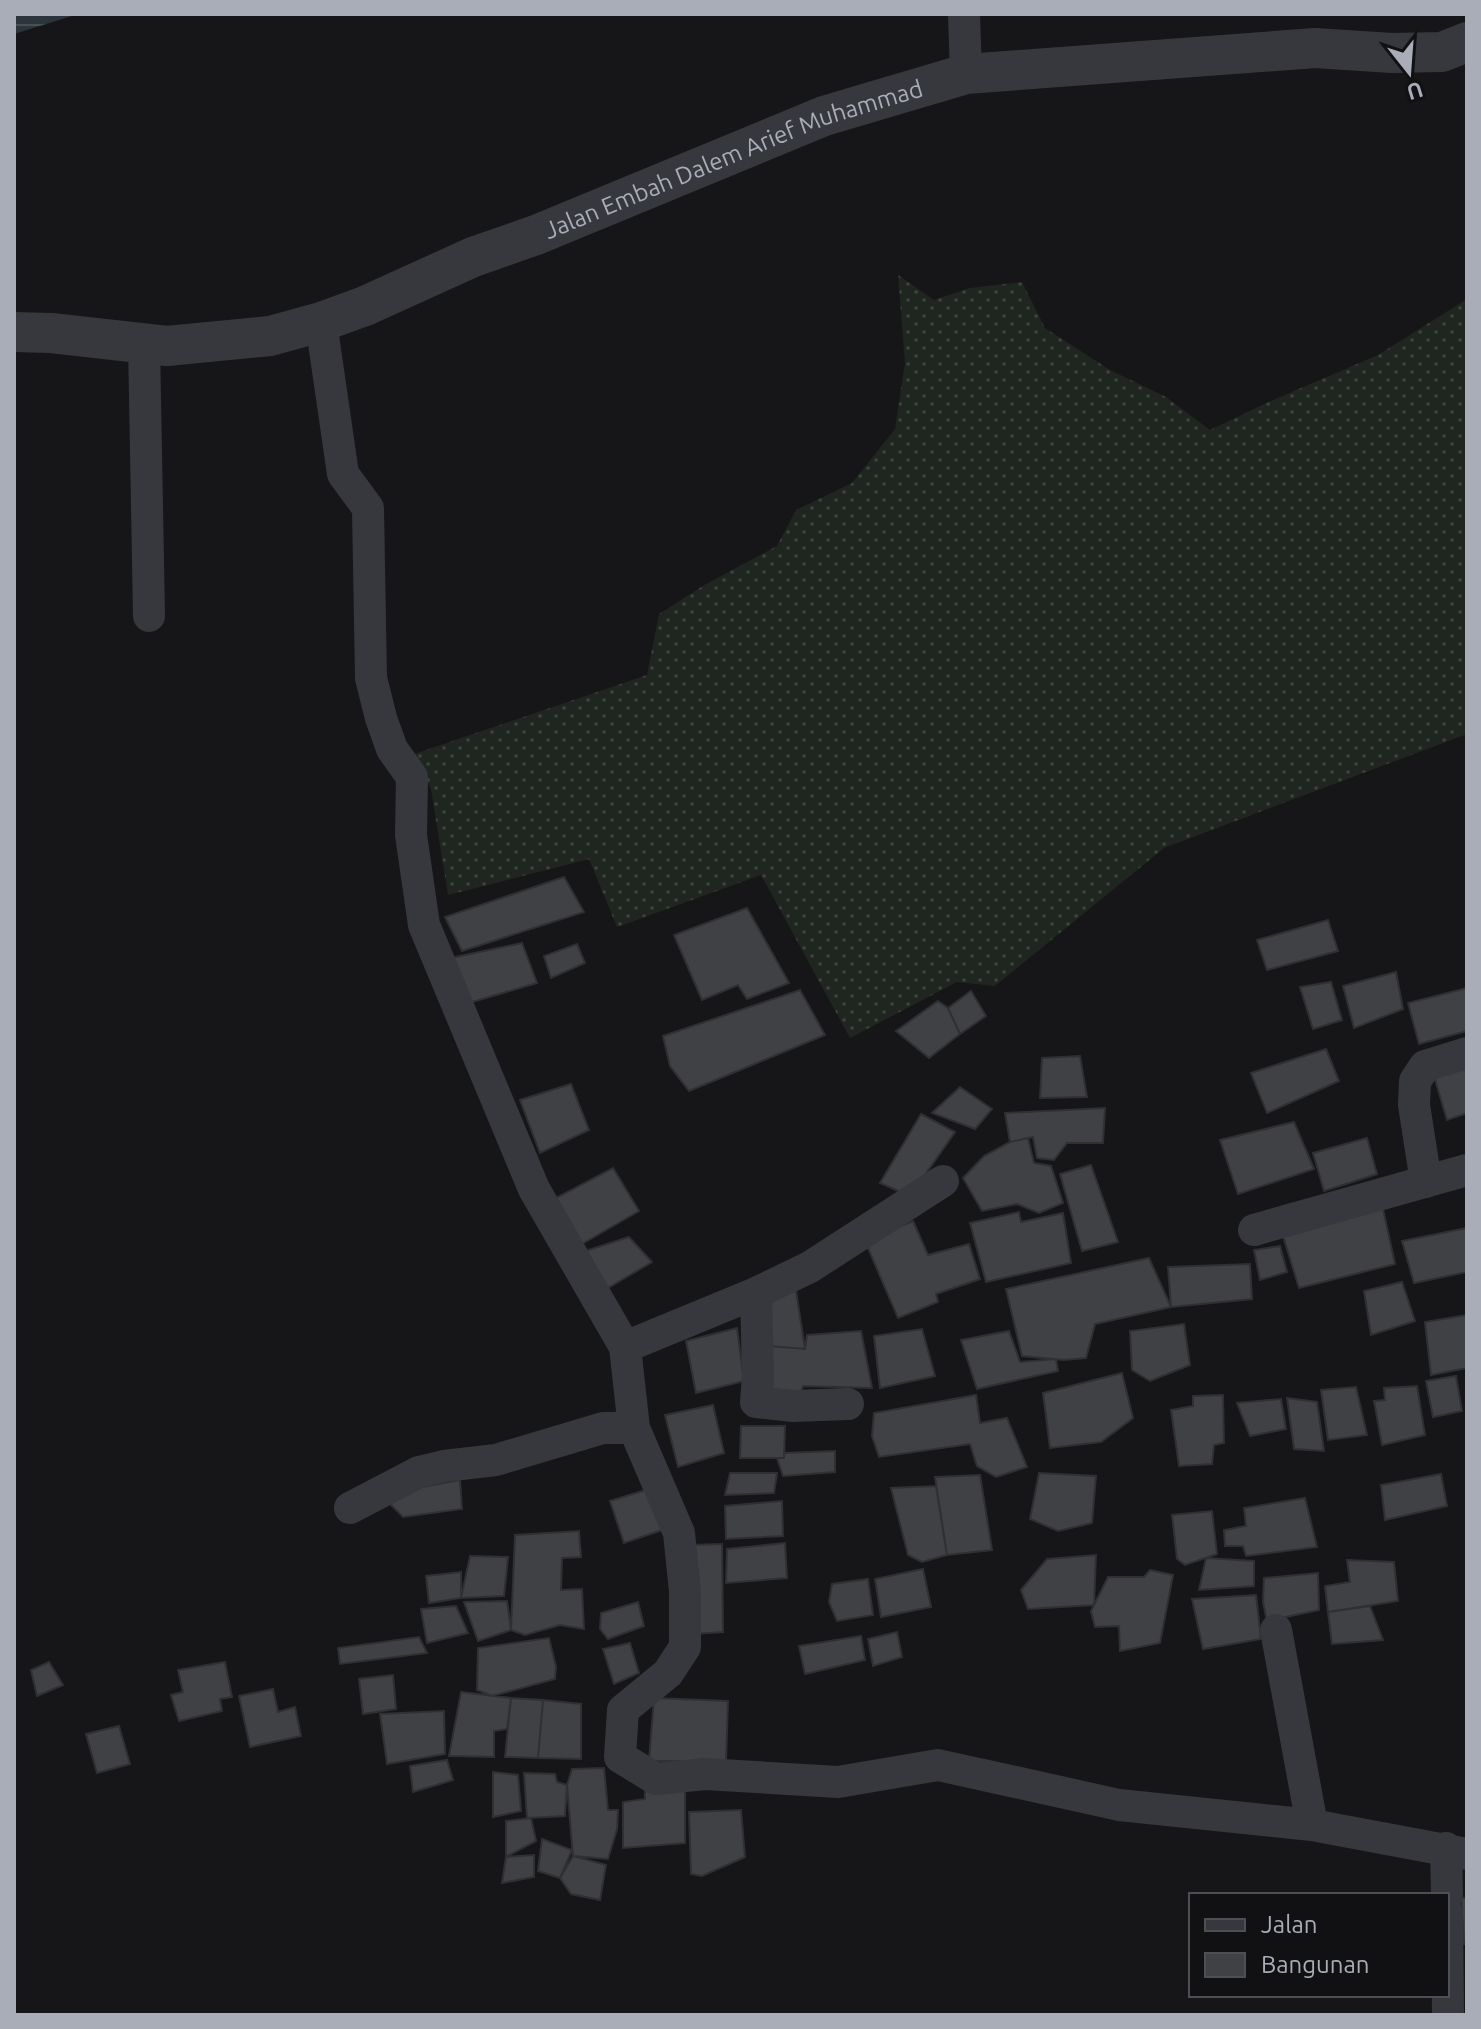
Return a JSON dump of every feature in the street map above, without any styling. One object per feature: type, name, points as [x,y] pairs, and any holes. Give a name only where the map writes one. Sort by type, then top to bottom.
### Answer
[{"type":"street","points":[[964,14],[966,74]]},
{"type":"street","name":"Jalan Embah Dalem Arief Muhammad","points":[[14,332],[167,346],[270,336],[365,306],[473,257],[536,235],[824,116],[966,74],[1315,48],[1392,53],[1442,52],[1467,42]]},
{"type":"street","points":[[321,322],[343,474],[368,508],[371,678],[392,749],[412,777],[411,835],[424,925],[534,1189],[625,1347],[634,1428],[679,1533],[685,1591],[685,1647],[668,1673],[623,1710],[620,1757],[656,1779],[705,1774],[838,1782],[938,1765],[1119,1805],[1312,1825],[1457,1851],[1447,1893]]},
{"type":"street","points":[[144,343],[149,616]]},
{"type":"street","points":[[1426,1182],[1414,1105],[1415,1081],[1425,1066],[1467,1053]]},
{"type":"street","points":[[1254,1230],[1467,1170]]},
{"type":"street","points":[[625,1347],[756,1293],[810,1267],[943,1181]]},
{"type":"street","points":[[756,1293],[756,1402],[793,1406],[848,1404]]},
{"type":"street","points":[[350,1508],[419,1472],[496,1460],[603,1428],[634,1428]]},
{"type":"street","points":[[1276,1630],[1312,1825]]},
{"type":"shaded area","points":[[14,14],[78,14],[14,34]]},
{"type":"shaded area","points":[[898,275],[934,300],[970,288],[1022,282],[1045,328],[1110,370],[1166,397],[1210,430],[1378,355],[1467,299],[1467,734],[1164,848],[995,986],[957,982],[850,1038],[761,875],[617,927],[589,859],[448,895],[431,789],[414,754],[647,675],[659,614],[706,584],[777,546],[796,510],[852,483],[895,429],[905,363]]},
{"type":"building","points":[[564,877],[584,912],[462,951],[445,917]]},
{"type":"building","points":[[747,908],[789,983],[747,999],[738,985],[702,1000],[674,935]]},
{"type":"building","points":[[1328,920],[1338,951],[1267,970],[1257,940]]},
{"type":"building","points":[[522,943],[537,983],[472,1002],[451,958]]},
{"type":"building","points":[[577,944],[585,963],[551,978],[544,956]]},
{"type":"building","points":[[1396,972],[1403,1009],[1354,1028],[1343,986]]},
{"type":"building","points":[[1331,982],[1342,1020],[1313,1029],[1300,987]]},
{"type":"building","points":[[1467,988],[1467,1031],[1419,1044],[1408,1003]]},
{"type":"building","points":[[800,990],[825,1035],[689,1091],[670,1066],[663,1036]]},
{"type":"building","points":[[971,991],[986,1016],[960,1034],[948,1008]]},
{"type":"building","points":[[938,1001],[948,1008],[960,1034],[929,1058],[896,1031]]},
{"type":"building","points":[[1326,1049],[1339,1081],[1267,1113],[1251,1073]]},
{"type":"building","points":[[1080,1056],[1087,1097],[1040,1098],[1042,1058]]},
{"type":"building","points":[[1467,1066],[1467,1113],[1447,1120],[1434,1076]]},
{"type":"building","points":[[571,1084],[589,1130],[540,1153],[520,1100]]},
{"type":"building","points":[[960,1087],[992,1109],[975,1129],[932,1113]]},
{"type":"building","points":[[1105,1108],[1103,1143],[1067,1143],[1054,1160],[1037,1158],[1033,1137],[1010,1142],[1005,1113]]},
{"type":"building","points":[[921,1114],[955,1132],[910,1196],[880,1183]]},
{"type":"building","points":[[1294,1122],[1314,1169],[1238,1194],[1220,1140]]},
{"type":"building","points":[[1028,1138],[1034,1163],[1051,1166],[1063,1203],[1039,1213],[1017,1204],[982,1211],[963,1178],[984,1156],[1010,1142]]},
{"type":"building","points":[[1367,1138],[1377,1174],[1324,1191],[1313,1153]]},
{"type":"building","points":[[1091,1165],[1118,1242],[1082,1251],[1060,1174]]},
{"type":"building","points":[[613,1168],[639,1211],[582,1244],[552,1200]]},
{"type":"building","points":[[1383,1209],[1395,1264],[1299,1288],[1283,1236]]},
{"type":"building","points":[[1019,1212],[1021,1222],[1063,1213],[1071,1263],[986,1282],[970,1223]]},
{"type":"building","points":[[913,1221],[928,1255],[969,1244],[980,1279],[936,1294],[938,1302],[898,1318],[865,1241]]},
{"type":"building","points":[[1467,1228],[1467,1272],[1414,1283],[1402,1241]]},
{"type":"building","points":[[629,1237],[652,1262],[601,1292],[582,1252]]},
{"type":"building","points":[[1280,1246],[1287,1272],[1260,1280],[1254,1250]]},
{"type":"building","points":[[1149,1258],[1171,1307],[1095,1324],[1086,1358],[1064,1360],[1022,1356],[1006,1289]]},
{"type":"building","points":[[1250,1264],[1252,1299],[1171,1307],[1168,1267]]},
{"type":"building","points":[[1402,1282],[1415,1321],[1371,1335],[1364,1291]]},
{"type":"building","points":[[796,1291],[805,1349],[769,1346],[764,1296]]},
{"type":"building","points":[[1467,1315],[1467,1368],[1431,1375],[1425,1322]]},
{"type":"building","points":[[1184,1324],[1190,1365],[1150,1381],[1132,1370],[1130,1331]]},
{"type":"building","points":[[737,1328],[744,1381],[696,1393],[686,1341]]},
{"type":"building","points":[[922,1329],[935,1376],[880,1388],[874,1336]]},
{"type":"building","points":[[861,1331],[872,1388],[803,1386],[799,1397],[764,1396],[769,1346],[805,1349],[807,1335]]},
{"type":"building","points":[[1009,1331],[1020,1362],[1056,1359],[1058,1371],[977,1389],[961,1340]]},
{"type":"building","points":[[1122,1373],[1133,1418],[1101,1442],[1050,1448],[1043,1393]]},
{"type":"building","points":[[1456,1376],[1462,1411],[1433,1417],[1426,1381]]},
{"type":"building","points":[[1417,1386],[1425,1435],[1382,1445],[1374,1401],[1385,1400],[1384,1388]]},
{"type":"building","points":[[1356,1387],[1367,1435],[1328,1440],[1321,1390]]},
{"type":"building","points":[[976,1395],[980,1423],[1007,1418],[1027,1467],[996,1477],[977,1466],[970,1444],[879,1457],[872,1436],[874,1413]]},
{"type":"building","points":[[1223,1395],[1224,1443],[1214,1445],[1212,1464],[1179,1466],[1171,1410],[1193,1406],[1193,1396]]},
{"type":"building","points":[[1287,1398],[1317,1402],[1324,1451],[1294,1449]]},
{"type":"building","points":[[1281,1399],[1286,1429],[1250,1436],[1237,1403]]},
{"type":"building","points":[[713,1405],[724,1453],[678,1467],[665,1415]]},
{"type":"building","points":[[741,1426],[785,1426],[784,1458],[740,1458]]},
{"type":"building","points":[[835,1451],[835,1472],[783,1476],[777,1458],[784,1458],[784,1453]]},
{"type":"building","points":[[730,1473],[777,1473],[774,1493],[725,1495]]},
{"type":"building","points":[[1039,1473],[1096,1476],[1092,1523],[1058,1531],[1030,1519]]},
{"type":"building","points":[[1441,1474],[1447,1506],[1385,1520],[1381,1485]]},
{"type":"building","points":[[980,1475],[992,1550],[947,1555],[935,1477]]},
{"type":"building","points":[[460,1480],[462,1509],[403,1517],[391,1505],[394,1492]]},
{"type":"building","points":[[936,1486],[947,1555],[922,1562],[908,1555],[891,1488]]},
{"type":"building","points":[[649,1489],[662,1530],[624,1543],[610,1501]]},
{"type":"building","points":[[1305,1498],[1317,1547],[1246,1556],[1243,1546],[1225,1546],[1224,1530],[1246,1526],[1244,1508]]},
{"type":"building","points":[[782,1501],[783,1536],[726,1539],[725,1506]]},
{"type":"building","points":[[1212,1511],[1217,1554],[1185,1565],[1177,1559],[1172,1515]]},
{"type":"building","points":[[579,1531],[581,1557],[562,1558],[561,1590],[582,1589],[584,1629],[560,1625],[525,1635],[511,1630],[515,1535]]},
{"type":"building","points":[[785,1543],[787,1578],[726,1583],[727,1549]]},
{"type":"building","points":[[722,1544],[723,1632],[693,1634],[689,1545]]},
{"type":"building","points":[[1096,1555],[1094,1605],[1028,1609],[1021,1590],[1047,1559]]},
{"type":"building","points":[[470,1556],[508,1557],[504,1596],[461,1598]]},
{"type":"building","points":[[1206,1558],[1254,1561],[1254,1586],[1199,1590]]},
{"type":"building","points":[[1347,1560],[1394,1562],[1398,1601],[1328,1612],[1325,1586],[1350,1582]]},
{"type":"building","points":[[923,1569],[931,1607],[881,1617],[875,1579]]},
{"type":"building","points":[[1150,1570],[1173,1575],[1160,1643],[1120,1651],[1119,1626],[1095,1627],[1091,1611],[1108,1577],[1144,1577]]},
{"type":"building","points":[[461,1572],[461,1598],[429,1603],[426,1576]]},
{"type":"building","points":[[1318,1573],[1319,1610],[1267,1621],[1263,1602],[1264,1578]]},
{"type":"building","points":[[868,1579],[873,1615],[837,1621],[829,1602],[832,1584]]},
{"type":"building","points":[[1256,1595],[1261,1639],[1203,1649],[1192,1599]]},
{"type":"building","points":[[507,1601],[511,1630],[478,1641],[464,1602]]},
{"type":"building","points":[[638,1602],[644,1626],[608,1639],[600,1629],[601,1613]]},
{"type":"building","points":[[456,1606],[468,1633],[427,1643],[421,1609]]},
{"type":"building","points":[[1370,1606],[1383,1640],[1332,1644],[1328,1612]]},
{"type":"building","points":[[897,1632],[902,1657],[873,1666],[868,1639]]},
{"type":"building","points":[[861,1636],[865,1660],[805,1674],[799,1646]]},
{"type":"building","points":[[419,1637],[427,1653],[340,1664],[338,1648]]},
{"type":"building","points":[[549,1638],[556,1667],[555,1679],[492,1696],[477,1690],[478,1648]]},
{"type":"building","points":[[630,1643],[639,1673],[614,1684],[603,1649]]},
{"type":"building","points":[[49,1662],[63,1685],[37,1696],[31,1670]]},
{"type":"building","points":[[225,1662],[232,1697],[220,1699],[222,1711],[179,1721],[171,1695],[183,1692],[178,1670]]},
{"type":"building","points":[[393,1675],[396,1709],[363,1714],[359,1679]]},
{"type":"building","points":[[273,1689],[278,1712],[295,1707],[301,1736],[250,1747],[239,1696]]},
{"type":"building","points":[[461,1692],[511,1698],[507,1729],[494,1731],[494,1757],[449,1756]]},
{"type":"building","points":[[511,1698],[543,1700],[538,1758],[505,1757]]},
{"type":"building","points":[[654,1698],[728,1701],[726,1761],[649,1761]]},
{"type":"building","points":[[543,1700],[581,1704],[581,1759],[538,1758]]},
{"type":"building","points":[[444,1711],[445,1754],[387,1764],[380,1714]]},
{"type":"building","points":[[119,1726],[130,1764],[97,1773],[86,1734]]},
{"type":"building","points":[[447,1760],[453,1780],[413,1792],[410,1766]]},
{"type":"building","points":[[604,1768],[608,1810],[618,1810],[617,1829],[608,1859],[573,1856],[567,1785],[572,1769]]},
{"type":"building","points":[[493,1772],[518,1775],[521,1811],[493,1817]]},
{"type":"building","points":[[524,1773],[555,1774],[557,1782],[567,1785],[565,1816],[527,1818]]},
{"type":"building","points":[[645,1788],[685,1789],[685,1843],[623,1848],[623,1802],[645,1799]]},
{"type":"building","points":[[741,1810],[745,1857],[702,1876],[691,1874],[689,1812]]},
{"type":"building","points":[[531,1818],[536,1841],[506,1857],[506,1821]]},
{"type":"building","points":[[542,1839],[572,1850],[560,1878],[538,1871]]},
{"type":"building","points":[[534,1855],[534,1877],[502,1883],[506,1857]]},
{"type":"building","points":[[573,1856],[606,1865],[600,1900],[571,1894],[560,1878]]},
{"type":"building","points":[[1461,1898],[1467,1898],[1467,1944],[1464,1944]]}]
